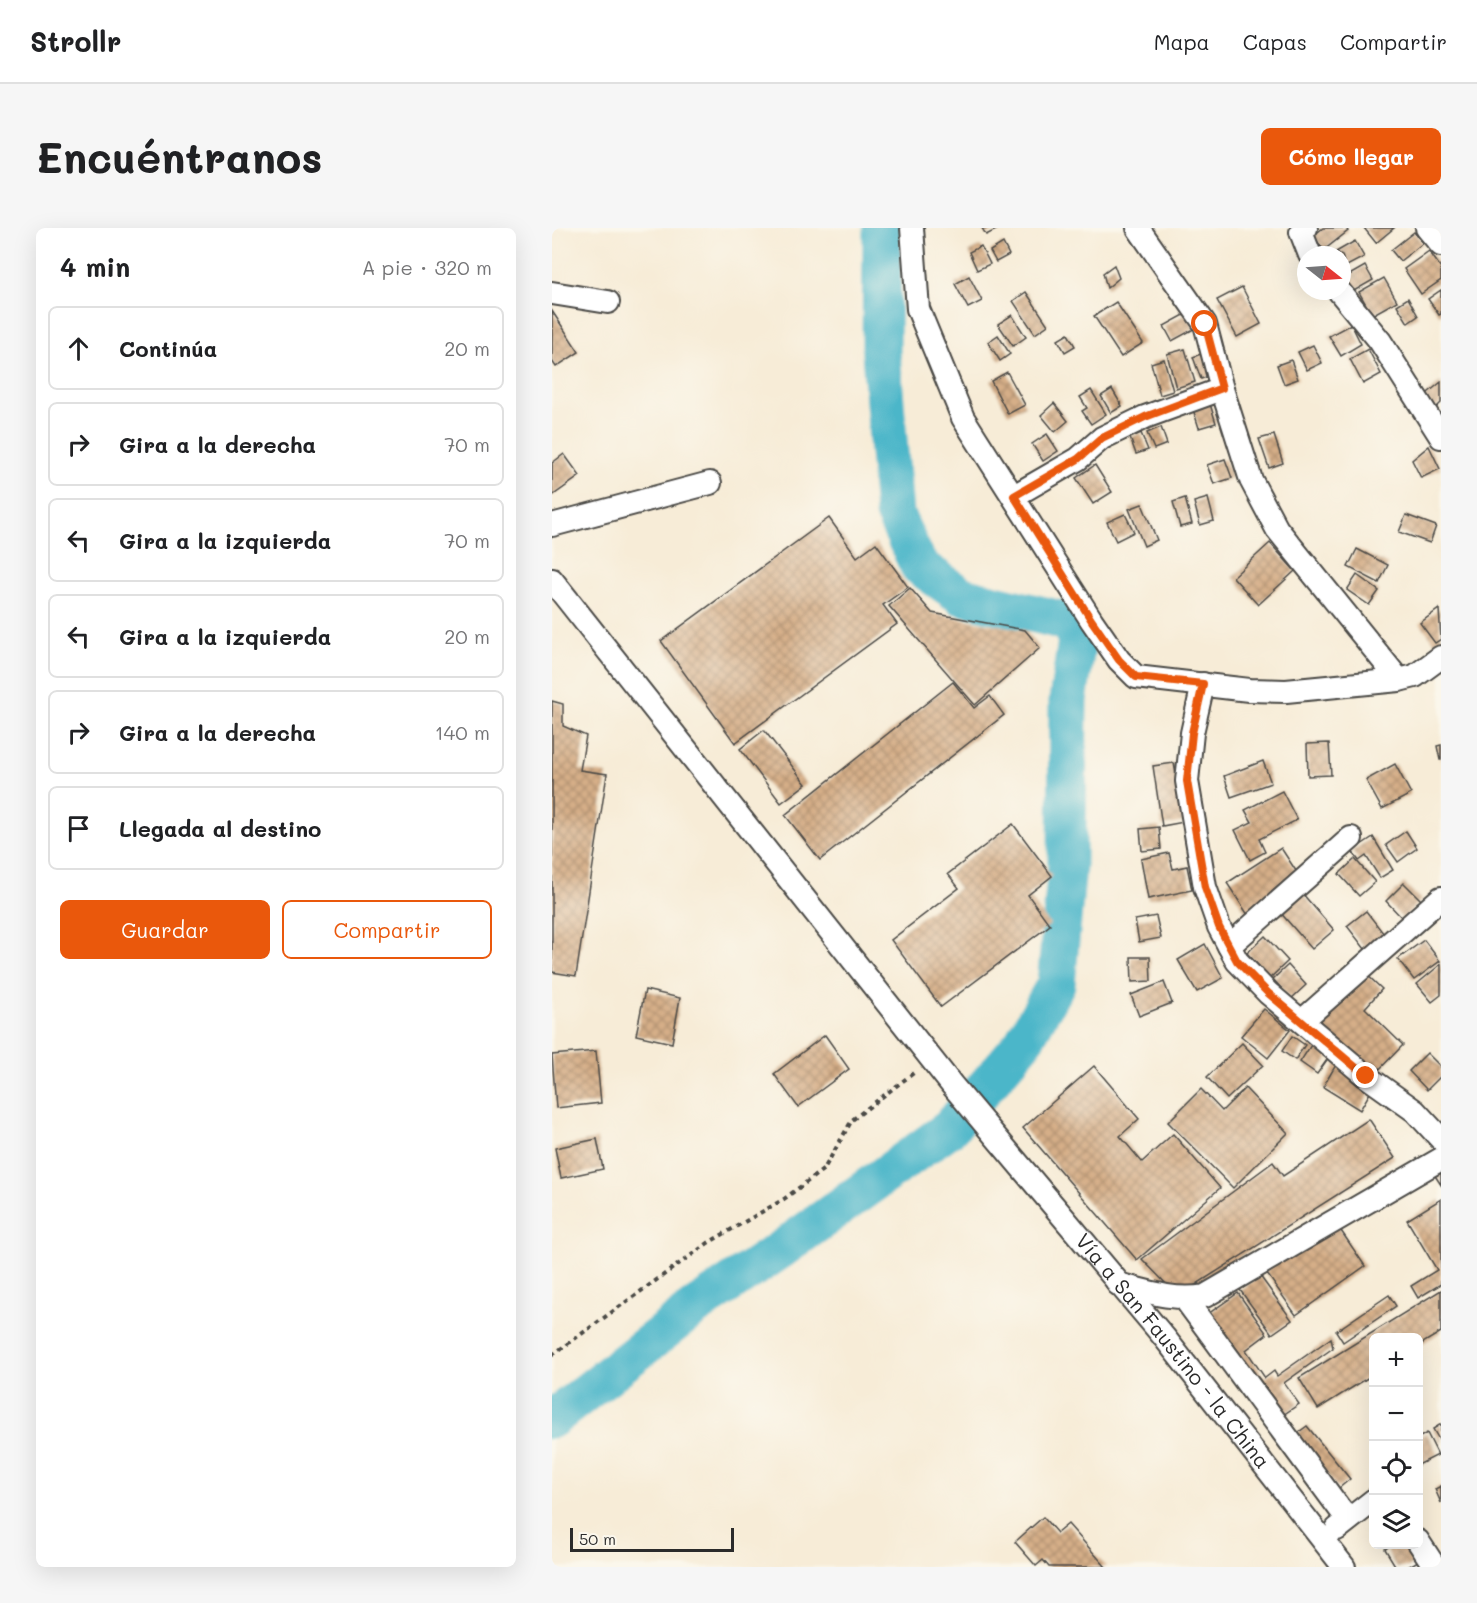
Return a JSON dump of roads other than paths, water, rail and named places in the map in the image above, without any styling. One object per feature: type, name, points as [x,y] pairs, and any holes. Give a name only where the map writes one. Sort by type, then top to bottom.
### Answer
[{"type":"street","points":[[912,228],[918,309],[963,418],[1092,621],[1119,660],[1136,677],[1249,690],[1286,691],[1399,680],[1415,676],[1441,657]]},
{"type":"street","points":[[1138,228],[1205,324],[1251,480],[1277,529],[1399,680]]},
{"type":"street","points":[[1306,228],[1301,232],[1306,246]]},
{"type":"street","points":[[1428,228],[1441,245]]},
{"type":"street","points":[[552,293],[608,302]]},
{"type":"street","points":[[1346,300],[1380,341],[1441,437]]},
{"type":"street","points":[[1014,496],[1078,459],[1102,438],[1145,417],[1222,388]]},
{"type":"street","points":[[552,525],[710,483]]},
{"type":"street","name":"Vía a San Faustino - la China","points":[[552,580],[952,1085],[1164,1336],[1344,1567]]},
{"type":"street","points":[[1203,684],[1192,733],[1187,781],[1205,887],[1219,927],[1237,961],[1268,993],[1303,1020],[1366,1076],[1415,1111],[1441,1139]]},
{"type":"street","points":[[1229,946],[1351,838]]},
{"type":"street","points":[[1303,1020],[1441,898]]},
{"type":"street","points":[[1118,1284],[1162,1296],[1185,1299],[1205,1296],[1441,1159]]},
{"type":"street","points":[[1185,1299],[1348,1520]]},
{"type":"street","points":[[1324,1540],[1369,1504]]},
{"type":"street","points":[[1423,1548],[1435,1567]]},
{"type":"waterway","points":[[552,1419],[694,1308],[783,1248],[950,1128],[1022,1044],[1056,984],[1067,866],[1068,701],[1077,640],[1069,622],[962,596],[919,566],[894,513],[881,353],[882,228]]}]
